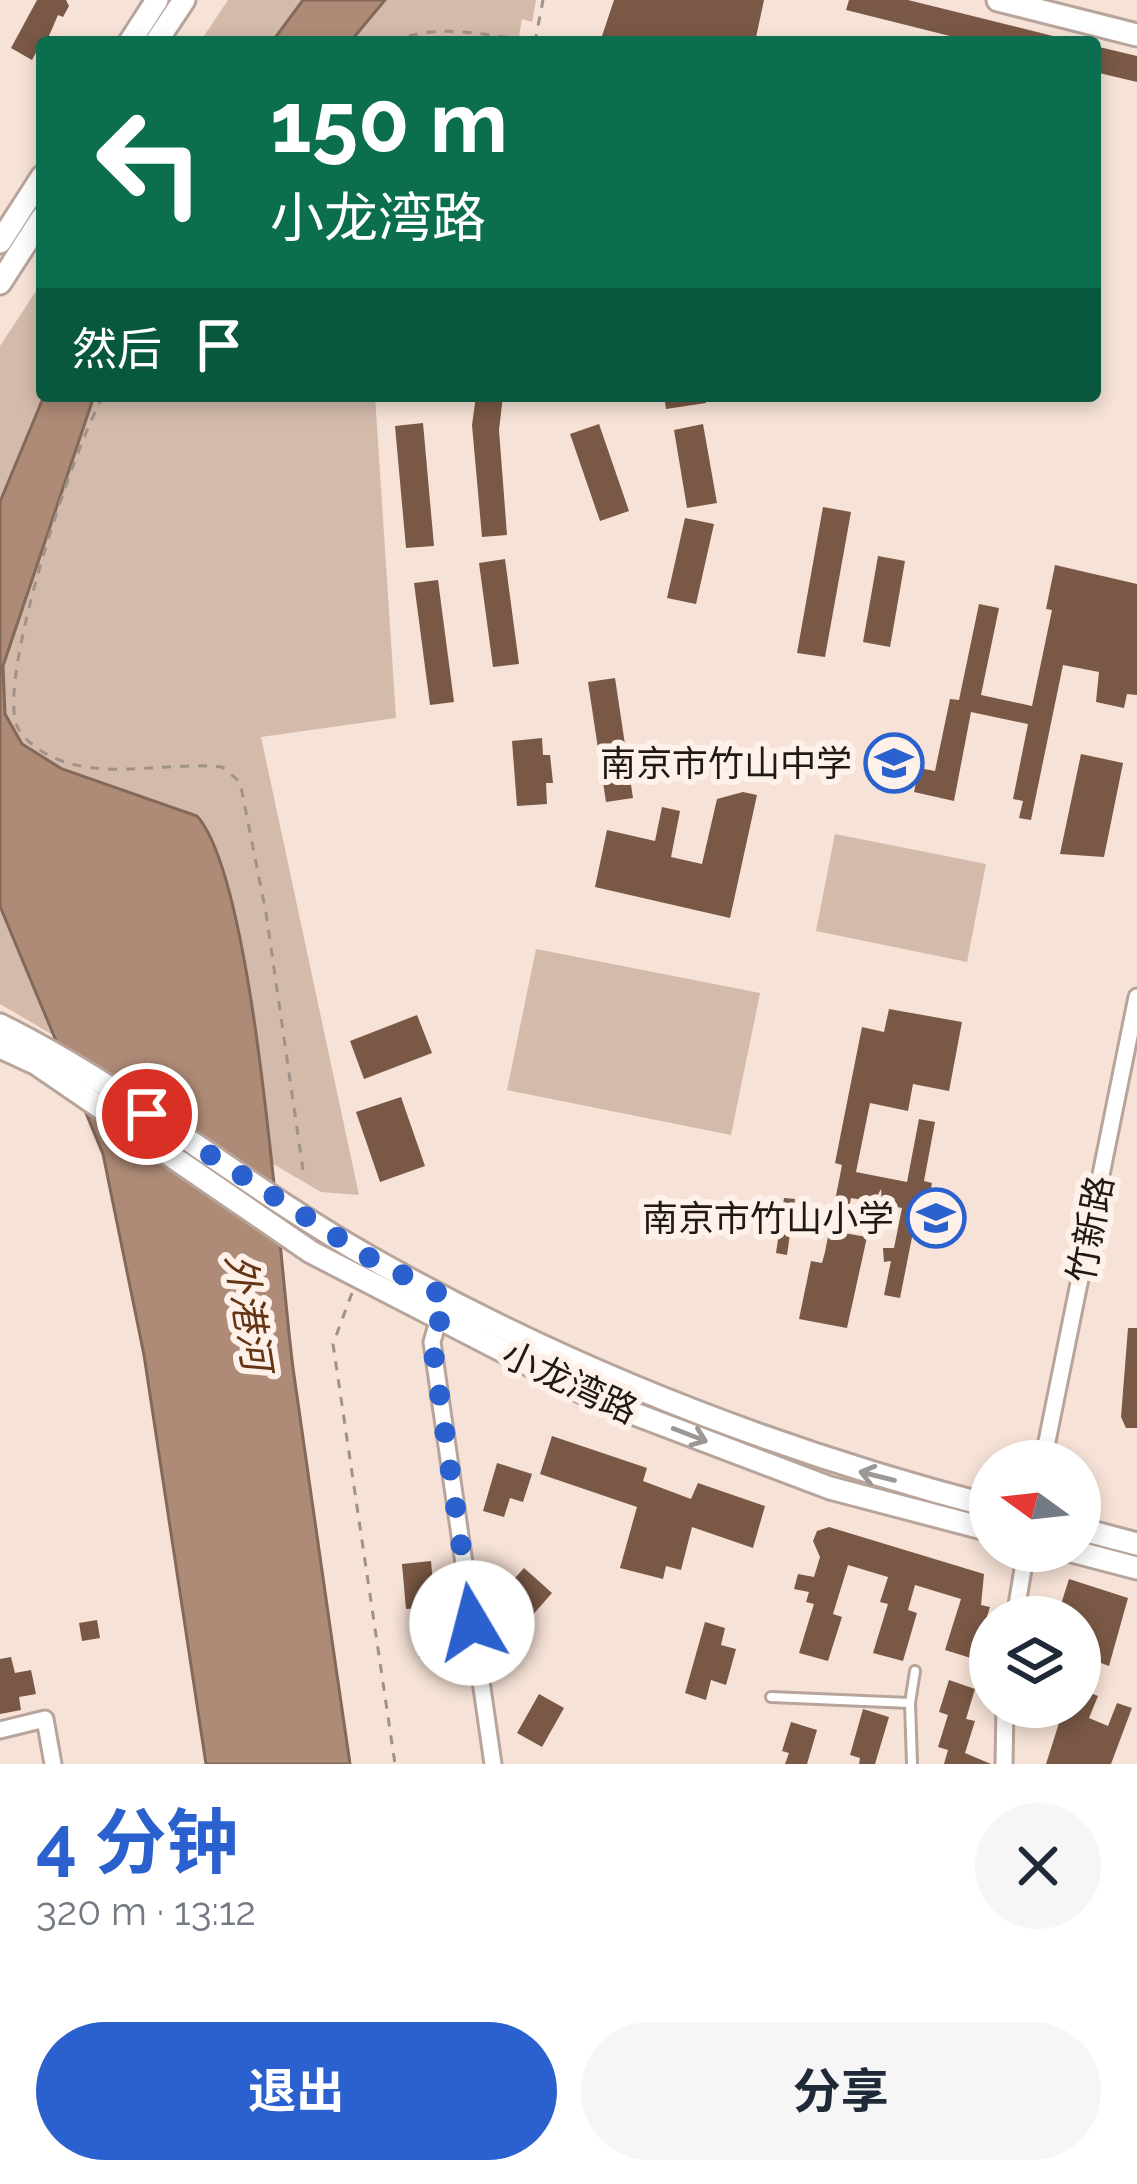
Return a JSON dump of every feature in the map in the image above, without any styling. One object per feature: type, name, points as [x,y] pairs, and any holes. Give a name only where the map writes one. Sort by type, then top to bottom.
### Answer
[{"type":"main road","points":[[134,36],[157,0]]},
{"type":"main road","points":[[160,36],[184,0]]},
{"type":"main road","points":[[998,0],[1137,35]]},
{"type":"main road","points":[[0,242],[9,211],[36,184]]},
{"type":"main road","points":[[0,283],[36,227]]},
{"type":"main road","name":"小龙湾路","points":[[0,1025],[310,1252],[363,1267],[640,1416],[830,1488],[969,1524]]},
{"type":"main road","name":"小龙湾路","points":[[0,1047],[36,1053]]},
{"type":"main road","name":"小龙湾路","points":[[443,1308],[628,1387],[837,1466],[969,1501]]},
{"type":"main road","points":[[1101,1535],[1137,1544]]},
{"type":"main road","points":[[1101,1559],[1137,1568]]},
{"type":"street","name":"竹新路","points":[[1047,1440],[1137,997]]},
{"type":"street","points":[[443,1308],[432,1342],[493,1764]]},
{"type":"street","points":[[0,1730],[45,1719],[53,1764]]},
{"type":"street","points":[[1004,1764],[1005,1728]]},
{"type":"lane","points":[[912,1764],[910,1702],[916,1671]]},
{"type":"lane","points":[[771,1697],[910,1702]]},
{"type":"path","points":[[536,36],[543,0]]},
{"type":"path","points":[[409,36],[452,31],[490,36]]},
{"type":"path","points":[[100,402],[71,467],[47,543],[16,682],[14,719],[33,745],[75,764],[222,767],[240,782],[266,913],[303,1170]]},
{"type":"path","points":[[363,1267],[333,1344],[395,1764]]},
{"type":"shaded area","points":[[228,0],[536,0],[532,22],[522,19],[519,36],[204,36]]},
{"type":"shaded area","points":[[36,291],[36,402],[375,402],[396,718],[261,737],[359,1195],[321,1192],[0,1004],[0,346]]},
{"type":"shaded area","points":[[835,834],[986,864],[967,962],[816,931]]},
{"type":"shaded area","points":[[536,949],[760,993],[731,1135],[507,1090]]},
{"type":"water","points":[[303,0],[385,0],[355,36],[276,36]]},
{"type":"water","name":"外港河","points":[[42,402],[92,402],[3,666],[5,714],[22,744],[62,769],[197,816],[217,854],[250,991],[293,1368],[350,1764],[206,1764],[144,1355],[103,1154],[0,906],[0,502]]},
{"type":"building","points":[[37,0],[66,0],[69,6],[63,17],[58,15],[49,36],[36,36],[32,60],[11,48]]},
{"type":"building","points":[[614,0],[764,0],[756,36],[602,36]]},
{"type":"building","points":[[849,0],[908,0],[1053,36],[950,36],[846,10]]},
{"type":"building","points":[[1101,47],[1137,56],[1137,82],[1101,73]]},
{"type":"building","points":[[475,402],[502,402],[499,430],[507,535],[482,537],[472,425]]},
{"type":"building","points":[[665,402],[706,402],[706,403],[666,409]]},
{"type":"building","points":[[423,423],[434,546],[406,548],[395,426]]},
{"type":"building","points":[[599,424],[629,511],[600,521],[570,434]]},
{"type":"building","points":[[703,424],[717,503],[687,508],[674,430]]},
{"type":"building","points":[[823,507],[851,512],[825,657],[797,653]]},
{"type":"building","points":[[685,518],[714,524],[696,604],[667,598]]},
{"type":"building","points":[[878,556],[905,561],[890,647],[863,642]]},
{"type":"building","points":[[505,559],[519,664],[493,667],[479,563]]},
{"type":"building","points":[[1055,565],[1137,584],[1137,695],[1127,694],[1124,708],[1096,702],[1099,672],[1063,665],[1031,820],[1019,818],[1023,801],[1013,799],[1028,724],[971,712],[954,801],[914,792],[919,768],[935,771],[950,699],[959,700],[979,604],[999,608],[981,695],[1032,706],[1052,610],[1046,609]]},
{"type":"building","points":[[438,580],[454,702],[430,705],[414,583]]},
{"type":"building","points":[[615,678],[633,798],[606,802],[588,682]]},
{"type":"building","points":[[542,738],[543,755],[550,755],[553,783],[546,783],[547,804],[517,806],[512,741]]},
{"type":"building","points":[[1081,754],[1123,763],[1104,857],[1060,854]]},
{"type":"building","points":[[743,792],[757,795],[730,918],[595,887],[607,830],[655,841],[662,807],[680,811],[671,857],[702,864],[717,799]]},
{"type":"building","points":[[889,1009],[962,1022],[949,1091],[913,1084],[908,1111],[870,1103],[856,1172],[907,1182],[919,1119],[935,1122],[924,1181],[932,1183],[926,1213],[917,1212],[900,1298],[884,1295],[891,1261],[884,1262],[883,1248],[894,1248],[902,1208],[882,1204],[881,1189],[874,1202],[851,1198],[844,1233],[867,1237],[847,1328],[799,1319],[811,1261],[822,1263],[825,1252],[842,1165],[835,1163],[862,1027],[884,1032]]},
{"type":"building","points":[[417,1015],[432,1053],[364,1079],[350,1041]]},
{"type":"building","points":[[401,1097],[425,1166],[380,1182],[356,1112]]},
{"type":"building","points":[[784,1198],[795,1199],[787,1255],[776,1253]]},
{"type":"building","points":[[1128,1328],[1137,1328],[1137,1428],[1126,1428],[1121,1417]]},
{"type":"building","points":[[552,1436],[647,1468],[643,1481],[691,1499],[698,1483],[765,1506],[753,1548],[692,1527],[681,1570],[666,1566],[663,1579],[620,1568],[637,1507],[540,1474]]},
{"type":"building","points":[[497,1463],[532,1474],[523,1502],[510,1498],[504,1517],[483,1511]]},
{"type":"building","points":[[829,1527],[984,1574],[982,1596],[969,1596],[969,1657],[945,1650],[961,1599],[915,1585],[908,1610],[917,1613],[903,1661],[873,1653],[888,1604],[880,1602],[888,1577],[848,1565],[833,1614],[842,1617],[828,1661],[799,1653],[814,1604],[806,1602],[809,1592],[794,1589],[798,1574],[814,1577],[820,1557],[813,1541],[817,1531]]},
{"type":"building","points":[[431,1561],[435,1607],[406,1609],[402,1564]]},
{"type":"building","points":[[524,1568],[552,1593],[516,1634],[497,1617],[514,1598],[505,1589]]},
{"type":"building","points":[[1069,1579],[1128,1598],[1109,1666],[1101,1663],[1101,1596],[1064,1596]]},
{"type":"building","points":[[97,1620],[100,1638],[82,1641],[79,1623]]},
{"type":"building","points":[[705,1622],[725,1628],[721,1645],[736,1649],[726,1685],[711,1680],[706,1700],[685,1693]]},
{"type":"building","points":[[444,1633],[446,1656],[419,1658],[417,1636]]},
{"type":"building","points":[[11,1657],[15,1673],[31,1670],[36,1694],[19,1697],[21,1710],[0,1714],[0,1659]]},
{"type":"building","points":[[949,1680],[969,1687],[966,1719],[973,1728],[965,1753],[991,1764],[944,1764],[948,1750],[938,1747],[948,1715],[939,1712]]},
{"type":"building","points":[[539,1694],[564,1708],[542,1747],[517,1733]]},
{"type":"building","points":[[1117,1703],[1132,1708],[1111,1764],[1046,1764],[1057,1728],[1101,1728],[1101,1723],[1108,1726]]},
{"type":"building","points":[[863,1709],[889,1717],[875,1764],[859,1764],[860,1758],[850,1755]]},
{"type":"building","points":[[791,1722],[817,1730],[807,1764],[785,1764],[789,1753],[782,1751]]},
{"type":"place","name":"南京市竹山中学","points":[[894,763]]},
{"type":"place","name":"南京市竹山小学","points":[[936,1218]]},
{"type":"route","points":[[147,1114],[368,1257],[448,1298],[432,1342],[472,1623]]}]
